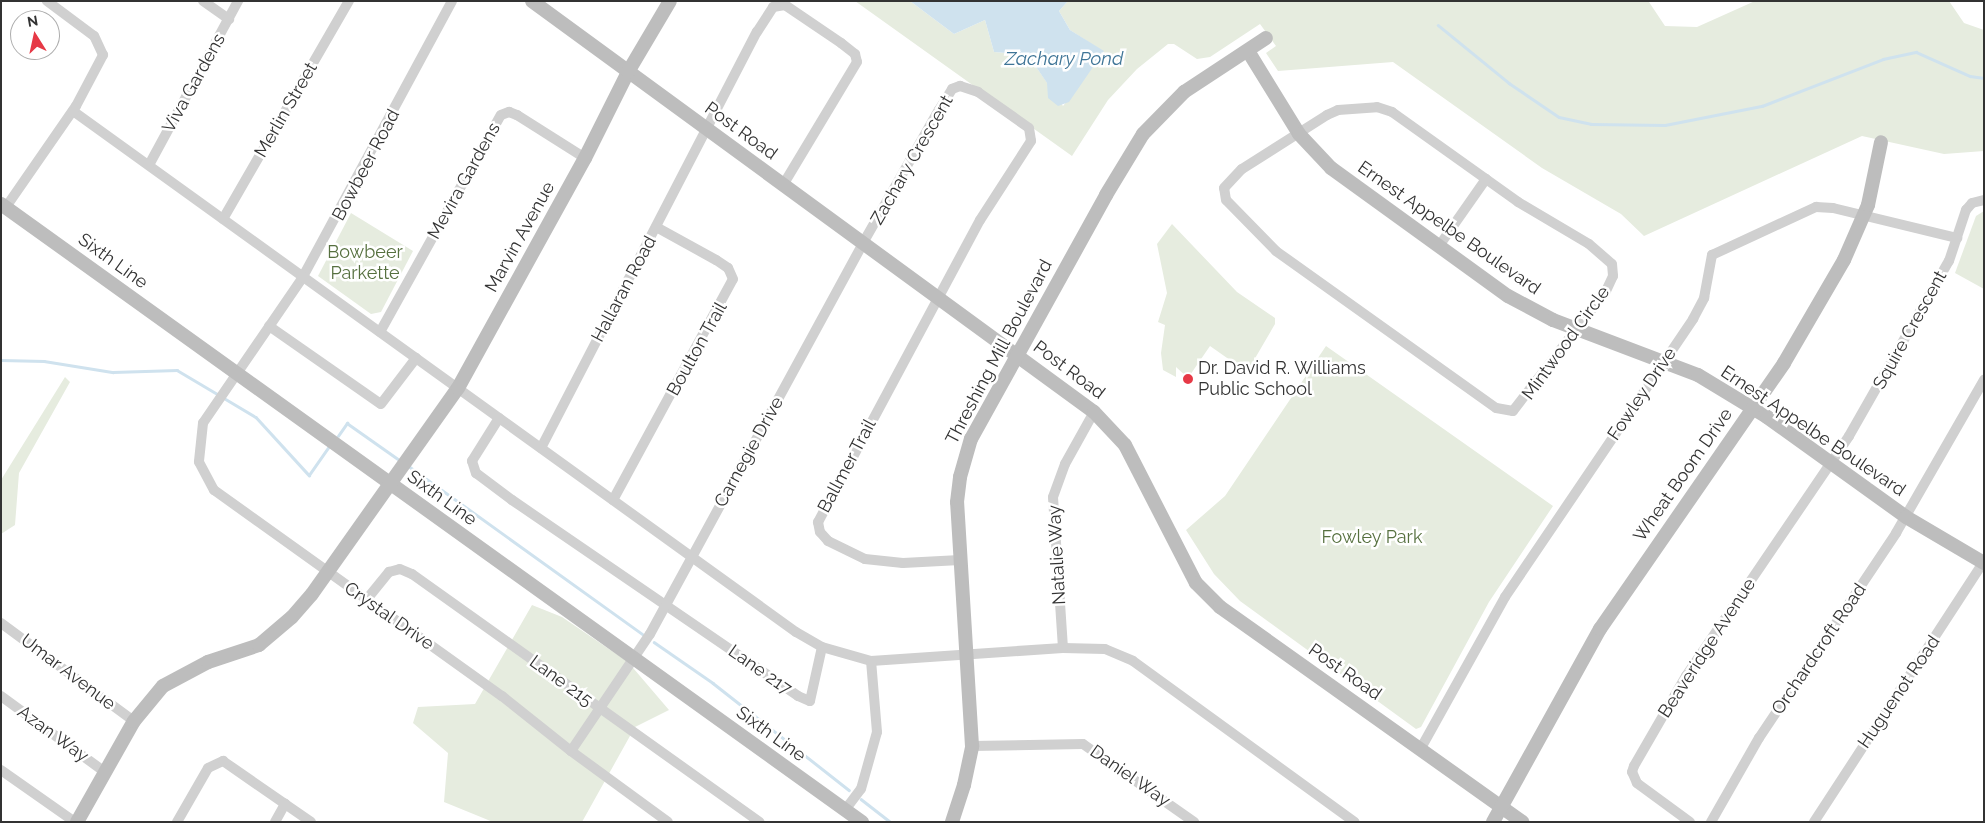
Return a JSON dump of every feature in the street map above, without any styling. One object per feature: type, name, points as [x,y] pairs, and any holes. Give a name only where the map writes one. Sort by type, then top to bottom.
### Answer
[{"type":"street","points":[[3,205],[73,110],[103,50],[94,36],[47,1]]},
{"type":"street","points":[[203,1],[229,19]]},
{"type":"street","name":"Viva Gardens","points":[[149,165],[238,1]]},
{"type":"street","name":"Merlin Street","points":[[223,219],[348,1]]},
{"type":"street","name":"Bowbeer Road","points":[[237,373],[304,277],[452,1]]},
{"type":"street","name":"Post Road","points":[[532,1],[1094,412],[1114,430],[1130,453],[1196,583],[1228,612],[1522,822]]},
{"type":"street","name":"Marvin Avenue","points":[[76,822],[134,721],[163,686],[208,662],[259,645],[292,617],[327,572],[458,388],[585,158],[628,72],[670,1]]},
{"type":"street","name":"Hallaran Road","points":[[541,448],[773,7],[785,5],[841,43],[854,54],[856,62],[784,185]]},
{"type":"street","name":"Threshing Mill Boulevard","points":[[952,822],[964,785],[972,746],[957,502],[964,459],[971,439],[1106,195],[1144,134],[1184,92],[1266,38]]},
{"type":"street","name":"Ernest Appelbe Boulevard","points":[[1248,51],[1299,134],[1342,177],[1522,305],[1577,330],[1665,360],[1698,375],[1752,408],[1906,517],[1984,562]]},
{"type":"street","name":"Zachary Crescent","points":[[863,243],[952,89],[968,86],[1008,112],[1028,128],[1031,142],[980,220],[939,298]]},
{"type":"street","name":"Mintwood Circle","points":[[1385,108],[1486,179],[1589,244],[1610,261],[1614,274],[1611,283],[1516,410],[1502,411],[1484,400],[1276,251],[1228,205],[1224,196],[1226,184],[1252,161],[1338,110],[1385,108]]},
{"type":"street","points":[[73,110],[796,632],[822,647],[872,660],[1063,648],[1105,649],[1133,661],[1355,822]]},
{"type":"street","name":"Mevira Gardens","points":[[380,332],[501,115],[509,112],[517,115],[585,158]]},
{"type":"street","name":"Wheat Boom Drive","points":[[1493,822],[1600,629],[1788,357],[1844,260],[1864,216],[1881,142]]},
{"type":"street","points":[[1439,246],[1486,179]]},
{"type":"street","name":"Squire Crescent","points":[[1831,463],[1930,296],[1957,238],[1968,207],[1984,200]]},
{"type":"street","name":"Sixth Line","points":[[3,205],[862,822]]},
{"type":"street","name":"Fowley Drive","points":[[1420,748],[1505,597],[1665,360],[1704,298],[1709,260],[1717,251],[1816,207],[1864,216],[1957,238]]},
{"type":"street","name":"Boulton Trail","points":[[612,500],[733,279],[728,268],[656,227]]},
{"type":"street","name":"Carnegie Drive","points":[[571,751],[634,660],[667,604],[863,243]]},
{"type":"street","name":"Ballmer Trail","points":[[939,298],[818,522],[820,532],[828,540],[865,559],[902,562],[960,560]]},
{"type":"street","points":[[269,326],[381,404],[416,358]]},
{"type":"street","name":"Crystal Drive","points":[[237,373],[203,423],[198,462],[214,490],[502,696],[571,751],[668,822]]},
{"type":"street","name":"Orchardcroft Road","points":[[1711,822],[1753,747],[1906,517],[1984,380]]},
{"type":"street","name":"Natalie Way","points":[[1063,648],[1053,497],[1065,464],[1094,412]]},
{"type":"street","points":[[499,418],[472,461],[476,473],[667,604]]},
{"type":"street","name":"Beaveridge Avenue","points":[[1690,822],[1637,784],[1634,766],[1686,676],[1831,463]]},
{"type":"street","name":"Huguenot Road","points":[[1814,822],[1984,562]]},
{"type":"street","name":"Lane 215","points":[[367,599],[389,572],[405,570],[760,822]]},
{"type":"street","name":"Lane 217","points":[[667,604],[798,696],[810,701],[822,647]]},
{"type":"street","name":"Umar Avenue","points":[[1,622],[134,721]]},
{"type":"street","points":[[845,810],[860,789],[877,732],[872,660]]},
{"type":"street","name":"Azan Way","points":[[1,696],[105,772]]},
{"type":"street","name":"Daniel Way","points":[[972,746],[1083,744],[1194,822]]},
{"type":"street","points":[[177,822],[208,768],[217,761],[230,763],[310,822]]},
{"type":"street","points":[[1,770],[76,822]]},
{"type":"street","points":[[275,822],[285,804]]},
{"type":"green space","points":[[855,1],[910,1],[954,34],[985,20],[994,52],[1028,55],[1063,106],[1104,52],[1070,30],[1059,11],[1068,1],[1649,2],[1665,26],[1697,27],[1755,1],[1949,1],[1964,23],[1984,30],[1984,151],[1944,154],[1862,136],[1644,236],[1621,214],[1542,168],[1393,62],[1278,71],[1266,53],[1276,46],[1260,24],[1210,57],[1197,59],[1174,44],[1168,44],[1137,69],[1108,100],[1072,156]]},
{"type":"green space","points":[[1984,211],[1984,289],[1955,273],[1976,216]]},
{"type":"green space","name":"Bowbeer Parkette","points":[[351,213],[413,251],[381,312],[371,314],[318,276]]},
{"type":"green space","points":[[1172,224],[1237,292],[1275,318],[1275,324],[1247,372],[1210,346],[1188,378],[1176,367],[1176,377],[1163,370],[1161,353],[1165,325],[1158,322],[1167,293],[1157,244]]},
{"type":"green space","name":"Fowley Park","points":[[1326,346],[1553,506],[1489,602],[1421,727],[1416,729],[1240,601],[1214,574],[1186,530],[1225,496]]},
{"type":"green space","points":[[65,377],[70,382],[19,473],[15,525],[1,534],[1,480]]},
{"type":"green space","points":[[532,605],[562,617],[628,662],[669,710],[635,727],[582,822],[493,822],[444,802],[448,753],[413,723],[418,707],[475,704]]},
{"type":"water","name":"Zachary Pond","points":[[910,1],[1068,1],[1059,11],[1070,30],[1104,51],[1069,102],[1058,106],[1048,98],[1047,83],[1028,55],[994,52],[985,20],[954,34]]},
{"type":"waterway","points":[[1438,25],[1509,83],[1559,117],[1591,124],[1665,125],[1762,106],[1883,59],[1916,52],[1970,76],[1984,78]]},
{"type":"waterway","points":[[1,360],[44,361],[113,372],[177,370],[219,395]]},
{"type":"waterway","points":[[224,398],[256,417],[309,475],[328,448]]},
{"type":"waterway","points":[[338,436],[347,423],[398,459]]},
{"type":"waterway","points":[[410,467],[642,634]]},
{"type":"waterway","points":[[654,642],[713,683],[849,790]]},
{"type":"waterway","points":[[861,799],[890,822]]},
{"type":"place","name":"Dr. David R. Williams Public School","points":[[1188,379]]}]
